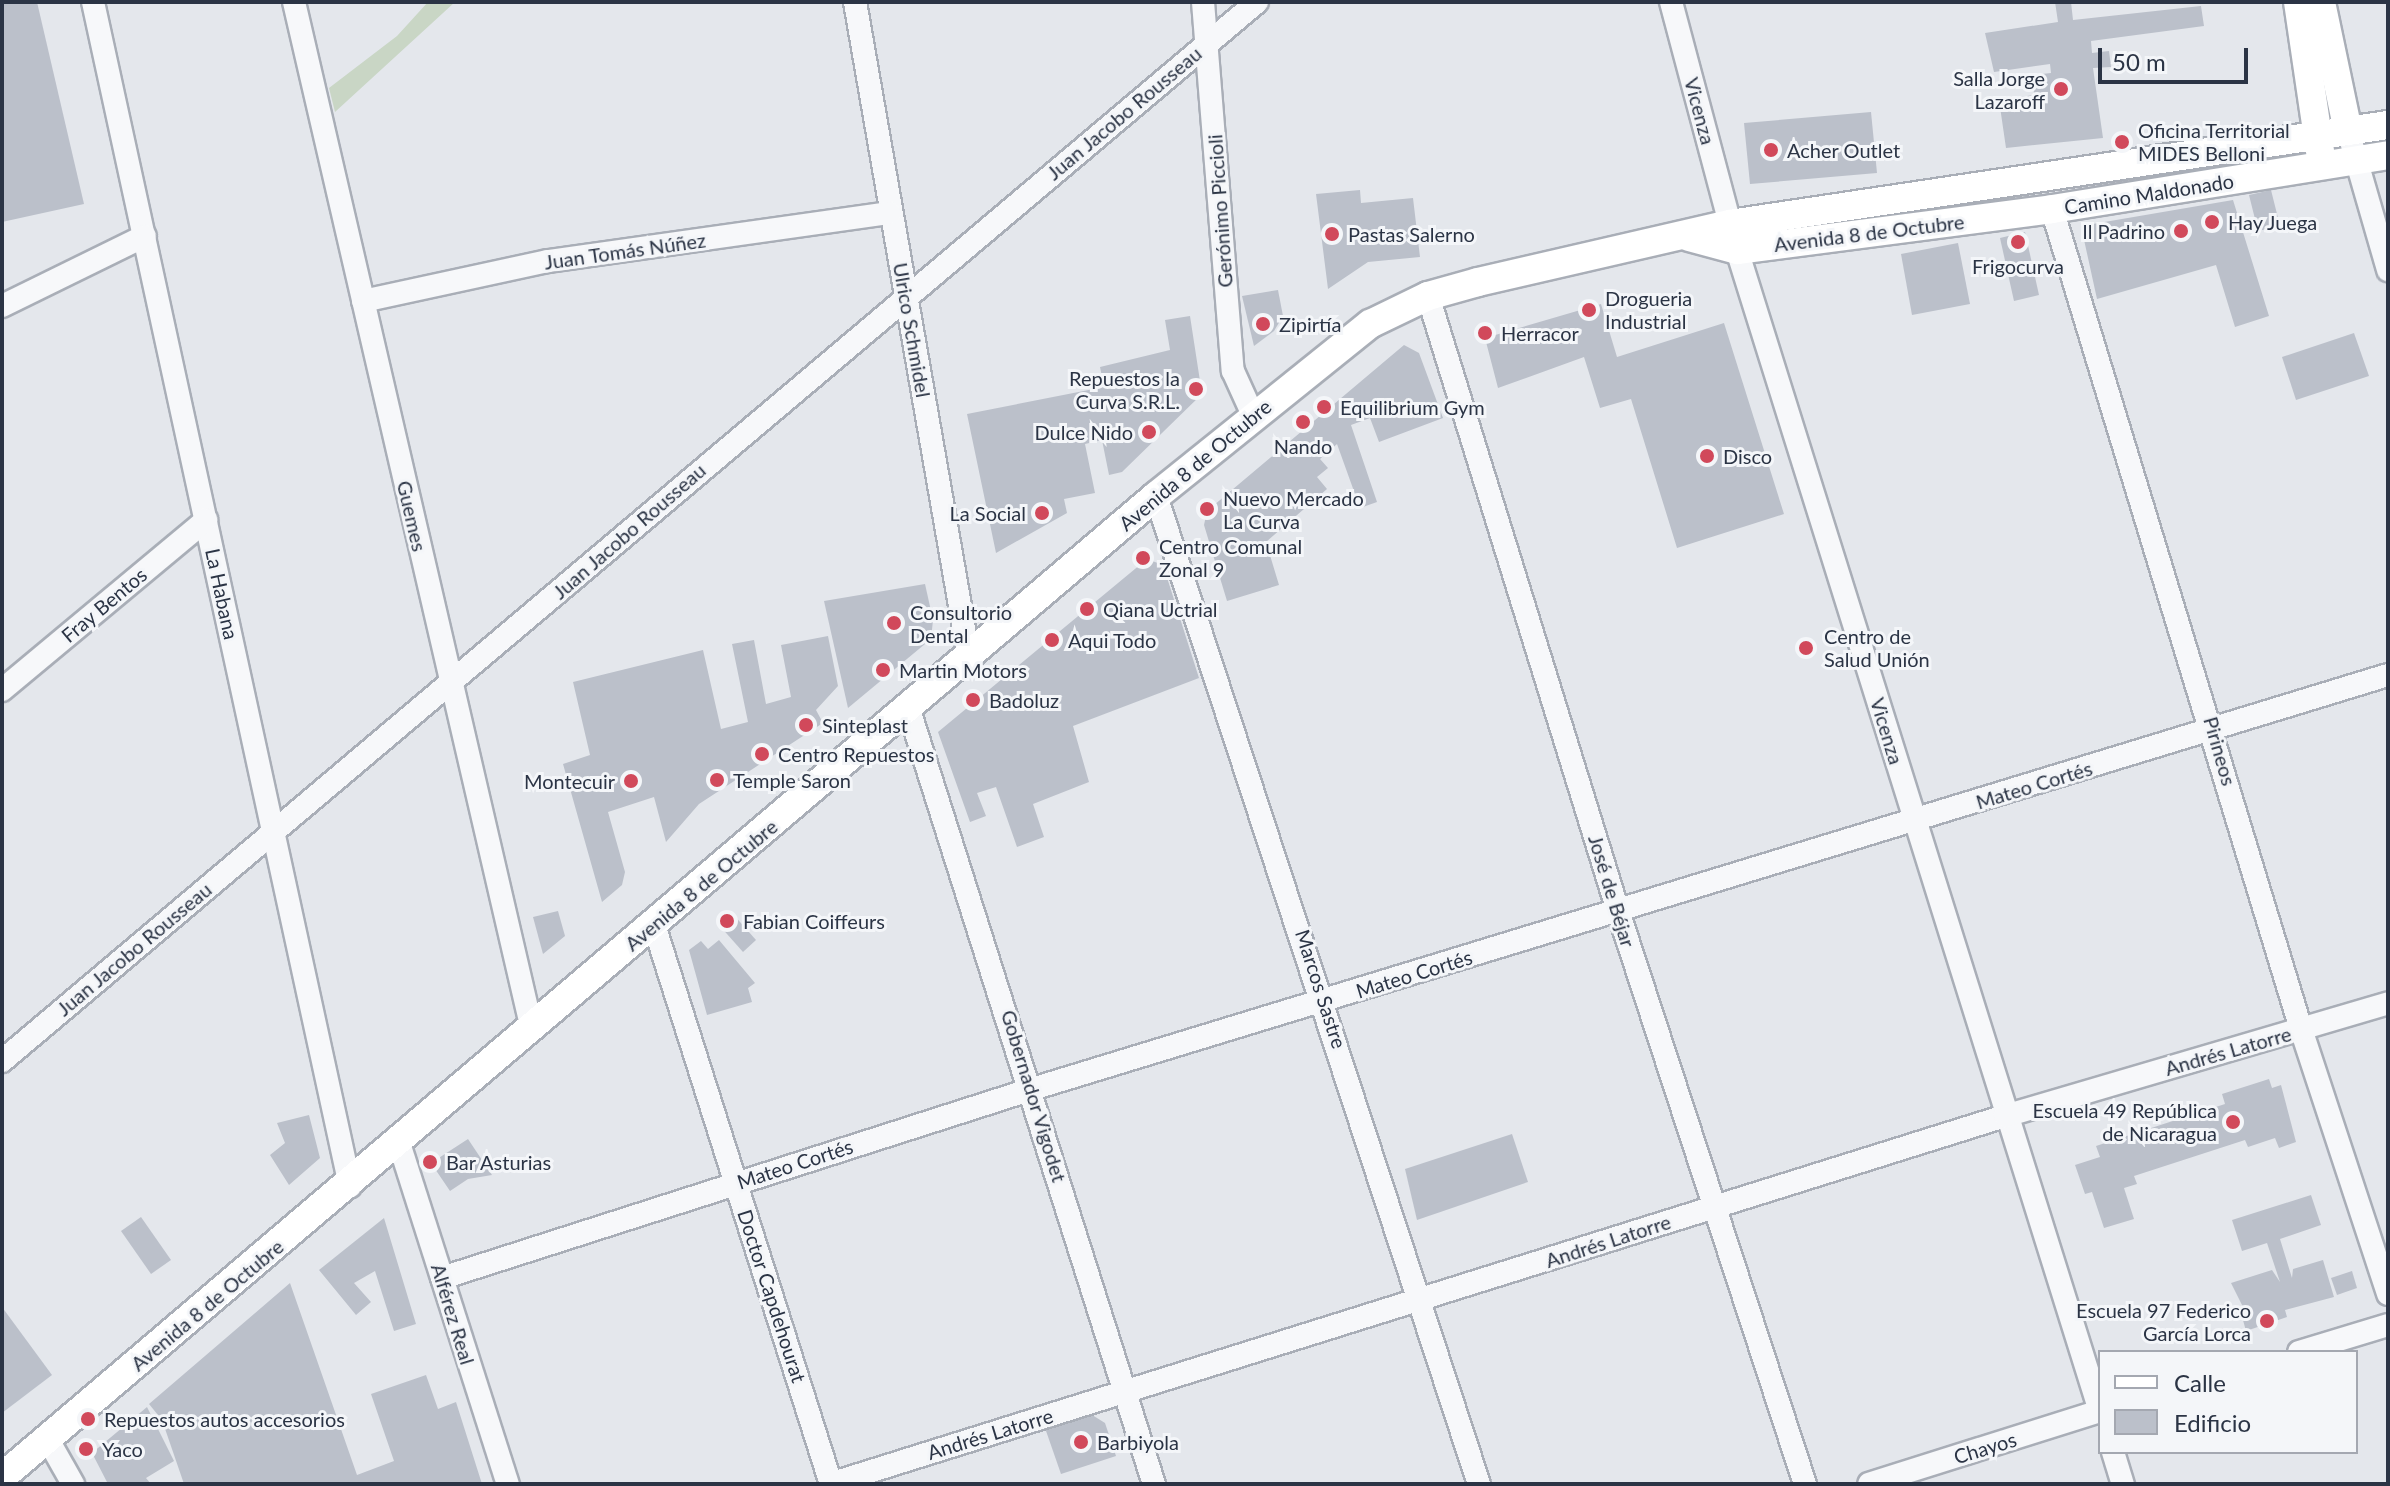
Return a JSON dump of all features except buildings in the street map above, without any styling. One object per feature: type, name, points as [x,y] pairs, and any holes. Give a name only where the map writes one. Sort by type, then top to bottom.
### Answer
[{"type":"main road","points":[[2298,2],[2323,166]]},
{"type":"main road","points":[[2321,2],[2348,131]]},
{"type":"main road","name":"Camino Maldonado","points":[[2001,179],[2388,125]]},
{"type":"main road","name":"Camino Maldonado","points":[[2052,209],[2388,155]]},
{"type":"main road","name":"Avenida 8 de Octubre","points":[[1733,237],[2001,179]]},
{"type":"main road","name":"Avenida 8 de Octubre","points":[[2,1477],[350,1186],[1156,496],[1370,324],[1428,296],[1547,263],[1688,236],[1733,237],[2052,209]]},
{"type":"street","name":"La Habana","points":[[93,2],[350,1186]]},
{"type":"street","name":"Guemes","points":[[294,2],[532,1030]]},
{"type":"street","name":"Ulrico Schmidel","points":[[855,2],[969,657]]},
{"type":"street","name":"Gerónimo Piccioli","points":[[1203,2],[1233,371],[1253,415]]},
{"type":"street","name":"Juan Jacobo Rousseau","points":[[2,1061],[906,294],[1257,2]]},
{"type":"street","name":"Vicenza","points":[[1671,2],[1733,237],[2005,1116],[2098,1405]]},
{"type":"street","points":[[2348,131],[2353,161],[2388,270]]},
{"type":"street","name":"Pirineos","points":[[2052,209],[2214,729],[2301,1029],[2388,1294]]},
{"type":"street","name":"Juan Tomás Núñez","points":[[363,301],[548,261],[890,213]]},
{"type":"street","points":[[2,306],[145,236]]},
{"type":"street","name":"José de Béjar","points":[[1428,296],[1618,911],[1805,1484]]},
{"type":"street","name":"Marcos Sastre","points":[[1156,496],[1324,1001],[1479,1484]]},
{"type":"street","name":"Fray Bentos","points":[[2,690],[206,520]]},
{"type":"street","name":"Mateo Cortés","points":[[442,1278],[1032,1089],[2388,675]]},
{"type":"street","name":"Gobernador Vigodet","points":[[909,710],[1032,1089],[1154,1484]]},
{"type":"street","name":"Doctor Capdehourat","points":[[654,925],[831,1484]]},
{"type":"street","name":"Andrés Latorre","points":[[831,1484],[2005,1116],[2388,1003]]},
{"type":"street","name":"Alférez Real","points":[[399,1143],[508,1484]]},
{"type":"street","points":[[2306,1350],[2388,1325]]},
{"type":"street","name":"Chayos","points":[[1869,1484],[2098,1412]]},
{"type":"street","points":[[47,1438],[73,1484]]},
{"type":"street","points":[[2114,1454],[2123,1484]]},
{"type":"green space","points":[[428,2],[455,2],[335,112],[329,88],[397,36]]},
{"type":"place","name":"Salla Jorge Lazaroff","points":[[2061,89]]},
{"type":"place","name":"Oficina Territorial MIDES Belloni","points":[[2122,142]]},
{"type":"place","name":"Acher Outlet","points":[[1771,150]]},
{"type":"place","name":"Hay Juega","points":[[2212,222]]},
{"type":"place","name":"Il Padrino","points":[[2181,231]]},
{"type":"place","name":"Pastas Salerno","points":[[1332,234]]},
{"type":"place","name":"Frigocurva","points":[[2018,242]]},
{"type":"place","name":"Drogueria Industrial","points":[[1589,310]]},
{"type":"place","name":"Zipirtía","points":[[1263,324]]},
{"type":"place","name":"Herracor","points":[[1485,333]]},
{"type":"place","name":"Repuestos la Curva S.R.L.","points":[[1196,389]]},
{"type":"place","name":"Equilibrium Gym","points":[[1324,407]]},
{"type":"place","name":"Nando","points":[[1303,422]]},
{"type":"place","name":"Dulce Nido","points":[[1149,432]]},
{"type":"place","name":"Disco","points":[[1707,456]]},
{"type":"place","name":"Nuevo Mercado La Curva","points":[[1207,509]]},
{"type":"place","name":"La Social","points":[[1042,513]]},
{"type":"place","name":"Centro Comunal Zonal 9","points":[[1143,558]]},
{"type":"place","name":"Qiana Uctrial","points":[[1087,609]]},
{"type":"place","name":"Consultorio Dental","points":[[894,623]]},
{"type":"place","name":"Aqui Todo","points":[[1052,640]]},
{"type":"place","name":"Centro de Salud Unión","points":[[1806,648]]},
{"type":"place","name":"Martin Motors","points":[[883,670]]},
{"type":"place","name":"Badoluz","points":[[973,700]]},
{"type":"place","name":"Sinteplast","points":[[806,725]]},
{"type":"place","name":"Centro Repuestos","points":[[762,754]]},
{"type":"place","name":"Temple Saron","points":[[717,780]]},
{"type":"place","name":"Montecuir","points":[[631,781]]},
{"type":"place","name":"Fabian Coiffeurs","points":[[727,921]]},
{"type":"place","name":"Escuela 49 República de Nicaragua","points":[[2233,1122]]},
{"type":"place","name":"Bar Asturias","points":[[430,1162]]},
{"type":"place","name":"Escuela 97 Federico García Lorca","points":[[2267,1321]]},
{"type":"place","name":"Repuestos autos accesorios","points":[[88,1419]]},
{"type":"place","name":"Barbiyola","points":[[1081,1442]]},
{"type":"place","name":"Yaco","points":[[86,1449]]}]
